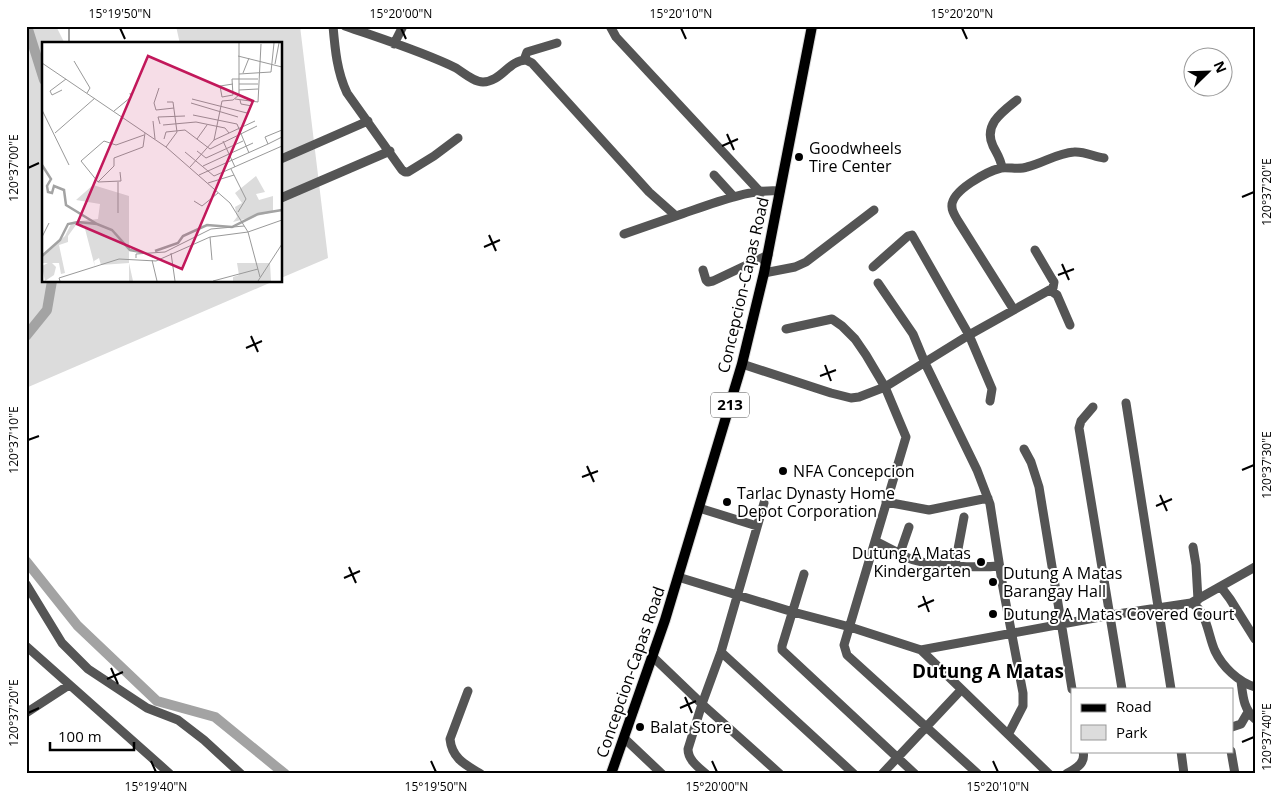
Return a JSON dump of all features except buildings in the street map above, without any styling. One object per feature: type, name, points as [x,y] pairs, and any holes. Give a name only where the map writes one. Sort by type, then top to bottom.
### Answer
[{"type":"main road","name":"Concepcion-Capas Road","points":[[611,774],[653,657],[742,364],[768,255],[812,26]]},
{"type":"street","points":[[333,26],[339,75],[342,83],[404,172],[434,156],[458,138]]},
{"type":"street","points":[[345,26],[455,68],[480,82],[488,82],[498,77],[516,62],[524,60],[532,63],[649,192],[676,216]]},
{"type":"street","points":[[394,44],[403,26]]},
{"type":"street","points":[[610,26],[616,37],[761,192]]},
{"type":"street","points":[[524,60],[527,52],[557,43]]},
{"type":"street","points":[[1002,168],[1001,160],[992,143],[990,129],[1000,114],[1016,100]]},
{"type":"street","points":[[282,159],[368,121]]},
{"type":"street","points":[[282,198],[390,152]]},
{"type":"street","points":[[1014,310],[951,208],[956,197],[972,182],[992,170],[1033,166],[1051,157],[1075,152],[1104,158]]},
{"type":"street","points":[[714,175],[734,197]]},
{"type":"street","points":[[624,234],[734,197],[780,191]]},
{"type":"street","points":[[764,273],[800,266],[874,210]]},
{"type":"street","points":[[873,267],[908,236],[912,235],[969,335],[992,388],[990,401]]},
{"type":"street","points":[[742,364],[808,387],[851,398],[870,394],[1053,288],[1054,282],[1036,250]]},
{"type":"street","points":[[703,270],[706,280],[708,282],[713,281],[768,255]]},
{"type":"street","points":[[878,283],[913,334],[977,470],[988,498],[1023,693],[1023,706],[1008,733]]},
{"type":"street","points":[[1050,290],[1057,295],[1070,325]]},
{"type":"street","points":[[786,329],[828,319],[836,321],[855,339],[866,354],[885,387],[906,437],[844,645],[847,655],[978,774]]},
{"type":"street","points":[[1126,403],[1171,688]]},
{"type":"street","points":[[1093,407],[1081,421],[1079,428],[1122,688]]},
{"type":"street","points":[[1024,449],[1031,462],[1039,487],[1072,688]]},
{"type":"street","points":[[886,502],[929,510],[988,498]]},
{"type":"street","points":[[706,774],[688,755],[688,749],[721,652],[764,503]]},
{"type":"street","points":[[699,508],[757,526]]},
{"type":"street","points":[[955,565],[964,517]]},
{"type":"street","points":[[900,553],[910,527]]},
{"type":"street","points":[[875,541],[914,560],[980,568],[999,566]]},
{"type":"street","points":[[1193,547],[1196,565],[1194,601],[1200,610],[1215,651],[1220,660],[1241,681],[1255,687]]},
{"type":"street","points":[[921,650],[1194,601],[1255,566]]},
{"type":"street","points":[[804,574],[782,650],[915,774]]},
{"type":"street","points":[[678,576],[921,650],[1050,774]]},
{"type":"street","points":[[26,584],[62,643],[88,669],[147,708],[178,720],[204,740],[241,774]]},
{"type":"street","points":[[1221,587],[1255,638]]},
{"type":"street","points":[[26,646],[170,774]]},
{"type":"street","points":[[721,652],[854,774]]},
{"type":"street","points":[[653,657],[780,774]]},
{"type":"street","points":[[1234,727],[1251,716],[1244,702],[1241,681]]},
{"type":"street","points":[[26,713],[70,685]]},
{"type":"street","points":[[882,774],[961,690]]},
{"type":"street","points":[[468,692],[450,740],[451,747],[458,760],[481,774]]},
{"type":"street","points":[[624,738],[662,774]]},
{"type":"street","points":[[1066,774],[1081,765],[1084,752]]},
{"type":"street","points":[[1180,752],[1184,774]]},
{"type":"street","points":[[1231,752],[1235,774]]},
{"type":"green space","points":[[26,26],[56,26],[64,42],[42,42],[42,282],[272,282],[26,388]]},
{"type":"green space","points":[[176,26],[300,26],[328,258],[282,278],[282,42],[180,42]]},
{"type":"waterway","points":[[27,26],[42,74]]},
{"type":"waterway","points":[[69,26],[69,42]]},
{"type":"waterway","points":[[26,336],[47,310],[52,282]]},
{"type":"waterway","points":[[26,561],[77,625],[157,701],[215,717],[285,774]]},
{"type":"place","name":"Goodwheels Tire Center","points":[[799,157]]},
{"type":"place","name":"NFA Concepcion","points":[[783,471]]},
{"type":"place","name":"Tarlac Dynasty Home Depot Corporation","points":[[727,502]]},
{"type":"place","name":"Dutung A Matas Kindergarten","points":[[981,562]]},
{"type":"place","name":"Dutung A Matas Barangay Hall","points":[[993,582]]},
{"type":"place","name":"Dutung A Matas Covered Court","points":[[993,614]]},
{"type":"place","name":"Balat Store","points":[[640,727]]},
{"type":"district","name":"Dutung A Matas","points":[[988,671]]}]
